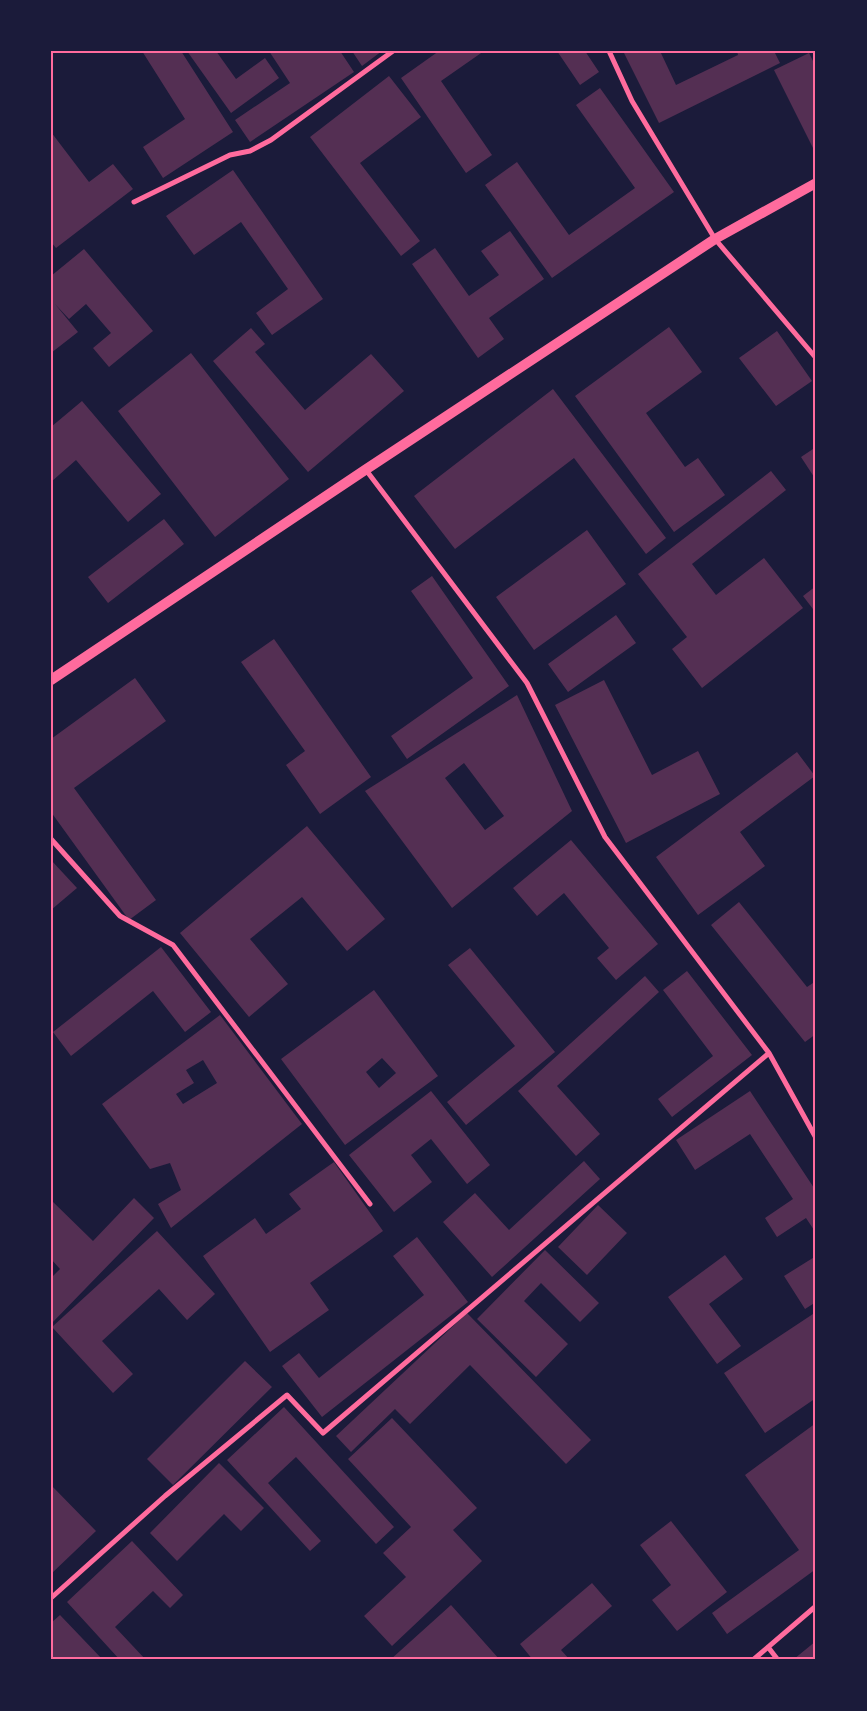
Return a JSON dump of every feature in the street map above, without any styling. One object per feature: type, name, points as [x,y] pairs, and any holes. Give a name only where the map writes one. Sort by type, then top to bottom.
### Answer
[{"type":"main road","points":[[51,680],[715,239],[816,184]]},
{"type":"street","points":[[134,202],[230,155],[250,151],[271,140],[393,51]]},
{"type":"street","points":[[609,51],[632,101],[715,239],[816,358]]},
{"type":"street","points":[[365,470],[527,682],[605,837],[768,1053],[816,1138]]},
{"type":"street","points":[[51,839],[120,916],[173,945],[370,1204]]},
{"type":"street","points":[[51,1598],[166,1496],[287,1395],[323,1433],[768,1053]]},
{"type":"street","points":[[752,1660],[816,1606]]},
{"type":"street","points":[[768,1647],[778,1660]]},
{"type":"building","points":[[142,51],[181,51],[233,132],[163,178],[143,147],[185,119]]},
{"type":"building","points":[[187,51],[216,51],[236,79],[265,58],[279,78],[231,113]]},
{"type":"building","points":[[269,51],[340,51],[354,72],[250,142],[235,120],[290,83]]},
{"type":"building","points":[[352,51],[382,51],[362,66]]},
{"type":"building","points":[[439,51],[484,51],[441,81],[492,155],[466,173],[401,78]]},
{"type":"building","points":[[557,51],[585,51],[599,72],[580,85]]},
{"type":"building","points":[[623,51],[660,51],[676,85],[738,55],[737,51],[774,51],[780,63],[659,123]]},
{"type":"building","points":[[809,53],[816,67],[816,154],[774,70]]},
{"type":"building","points":[[389,76],[421,117],[360,163],[420,241],[401,256],[310,137]]},
{"type":"building","points":[[600,88],[674,192],[552,278],[485,185],[517,162],[569,235],[635,188],[576,105]]},
{"type":"building","points":[[51,132],[89,182],[113,164],[133,189],[56,248],[51,242]]},
{"type":"building","points":[[233,170],[323,299],[272,335],[256,313],[288,289],[241,222],[194,255],[166,216]]},
{"type":"building","points":[[510,231],[544,279],[489,318],[504,339],[478,358],[412,264],[435,248],[469,296],[499,275],[481,251]]},
{"type":"building","points":[[84,249],[153,331],[109,367],[93,348],[111,333],[86,304],[69,319],[55,304],[78,332],[51,353],[51,276]]},
{"type":"building","points":[[669,327],[702,372],[646,413],[685,467],[698,458],[725,495],[674,532],[575,396]]},
{"type":"building","points":[[251,328],[265,344],[255,352],[305,410],[371,354],[404,391],[308,472],[213,361]]},
{"type":"building","points":[[777,331],[812,381],[776,406],[739,358]]},
{"type":"building","points":[[191,353],[289,479],[215,537],[118,411]]},
{"type":"building","points":[[553,389],[666,538],[646,554],[574,458],[455,549],[414,496]]},
{"type":"building","points":[[82,401],[161,494],[128,522],[76,460],[51,482],[51,427]]},
{"type":"building","points":[[816,447],[816,480],[801,457]]},
{"type":"building","points":[[771,471],[786,490],[692,564],[716,595],[764,558],[803,608],[702,688],[672,649],[687,637],[638,574]]},
{"type":"building","points":[[164,519],[184,544],[108,603],[88,577]]},
{"type":"building","points":[[587,530],[626,584],[534,650],[496,597]]},
{"type":"building","points":[[432,576],[509,686],[407,759],[391,736],[473,678],[411,591]]},
{"type":"building","points":[[816,586],[816,613],[803,596]]},
{"type":"building","points":[[616,615],[636,643],[568,692],[548,664]]},
{"type":"building","points":[[274,639],[371,777],[320,814],[286,765],[305,751],[241,662]]},
{"type":"building","points":[[135,678],[166,721],[74,788],[156,900],[129,920],[51,812],[51,739]]},
{"type":"building","points":[[604,680],[652,775],[698,751],[720,794],[626,843],[555,705]]},
{"type":"building","points":[[517,695],[572,811],[452,908],[365,791]],"holes":[[[464,763],[504,816],[485,830],[445,778]]]},
{"type":"building","points":[[797,752],[815,776],[740,832],[765,866],[698,915],[656,857]]},
{"type":"building","points":[[307,826],[385,919],[347,951],[302,897],[250,939],[288,984],[249,1017],[180,933]]},
{"type":"building","points":[[571,840],[658,944],[616,980],[597,958],[609,948],[564,893],[537,916],[513,888]]},
{"type":"building","points":[[51,860],[77,888],[51,910]]},
{"type":"building","points":[[739,902],[807,987],[816,981],[816,1034],[805,1042],[711,925]]},
{"type":"building","points":[[161,947],[211,1012],[185,1032],[153,991],[71,1056],[53,1032]]},
{"type":"building","points":[[470,948],[555,1052],[466,1125],[447,1102],[515,1046],[448,965]]},
{"type":"building","points":[[687,971],[752,1055],[672,1117],[658,1099],[713,1056],[663,990]]},
{"type":"building","points":[[645,976],[659,992],[557,1086],[600,1134],[576,1156],[518,1091]]},
{"type":"building","points":[[374,990],[438,1076],[345,1145],[281,1059]],"holes":[[[382,1058],[396,1073],[379,1088],[366,1072]]]},
{"type":"building","points":[[220,1015],[302,1124],[171,1228],[158,1204],[181,1190],[170,1163],[150,1169],[102,1104]],"holes":[[[203,1060],[217,1083],[183,1104],[176,1094],[194,1083],[186,1070]]]},
{"type":"building","points":[[431,1091],[490,1165],[467,1184],[431,1139],[411,1155],[432,1182],[394,1212],[349,1155]]},
{"type":"building","points":[[750,1091],[816,1191],[816,1233],[806,1218],[777,1237],[765,1218],[793,1199],[750,1134],[695,1170],[676,1140]]},
{"type":"building","points":[[584,1161],[600,1179],[492,1277],[443,1222],[475,1193],[509,1230]]},
{"type":"building","points":[[334,1162],[383,1231],[310,1283],[329,1310],[270,1352],[203,1256],[255,1218],[266,1234],[301,1209],[289,1194]]},
{"type":"building","points":[[134,1198],[154,1218],[51,1324],[51,1278],[60,1269],[51,1259],[51,1200],[93,1241]]},
{"type":"building","points":[[598,1205],[627,1233],[587,1275],[558,1247]]},
{"type":"building","points":[[157,1231],[215,1294],[187,1320],[159,1289],[102,1341],[133,1374],[113,1393],[52,1327]]},
{"type":"building","points":[[417,1237],[468,1302],[322,1417],[282,1366],[299,1353],[319,1378],[424,1295],[393,1256]]},
{"type":"building","points":[[545,1250],[599,1303],[580,1322],[541,1283],[524,1301],[568,1344],[536,1377],[477,1319]]},
{"type":"building","points":[[725,1255],[743,1279],[709,1304],[741,1346],[717,1364],[668,1297]]},
{"type":"building","points":[[816,1256],[816,1302],[805,1309],[784,1276]]},
{"type":"building","points":[[816,1312],[816,1398],[765,1433],[724,1373]]},
{"type":"building","points":[[467,1313],[591,1440],[566,1464],[470,1365],[410,1424],[395,1409],[351,1452],[336,1436]]},
{"type":"building","points":[[245,1361],[272,1387],[173,1485],[147,1459]]},
{"type":"building","points":[[284,1407],[394,1527],[376,1544],[296,1457],[268,1483],[321,1541],[310,1551],[227,1460]]},
{"type":"building","points":[[392,1418],[477,1508],[453,1530],[482,1561],[392,1646],[364,1616],[406,1577],[383,1553],[411,1527],[348,1459]]},
{"type":"building","points":[[816,1423],[816,1569],[727,1634],[712,1613],[799,1550],[745,1475]]},
{"type":"building","points":[[219,1463],[264,1508],[241,1531],[224,1514],[177,1561],[150,1533]]},
{"type":"building","points":[[51,1485],[96,1531],[51,1574]]},
{"type":"building","points":[[671,1521],[727,1592],[677,1631],[652,1600],[671,1585],[640,1545]]},
{"type":"building","points":[[132,1541],[183,1595],[170,1608],[153,1591],[115,1627],[146,1660],[120,1660],[67,1602]]},
{"type":"building","points":[[592,1583],[612,1606],[561,1650],[570,1660],[533,1660],[520,1644]]},
{"type":"building","points":[[451,1605],[500,1660],[390,1660]]},
{"type":"building","points":[[60,1615],[103,1660],[51,1660],[51,1623]]},
{"type":"building","points":[[816,1641],[816,1660],[794,1659]]}]
